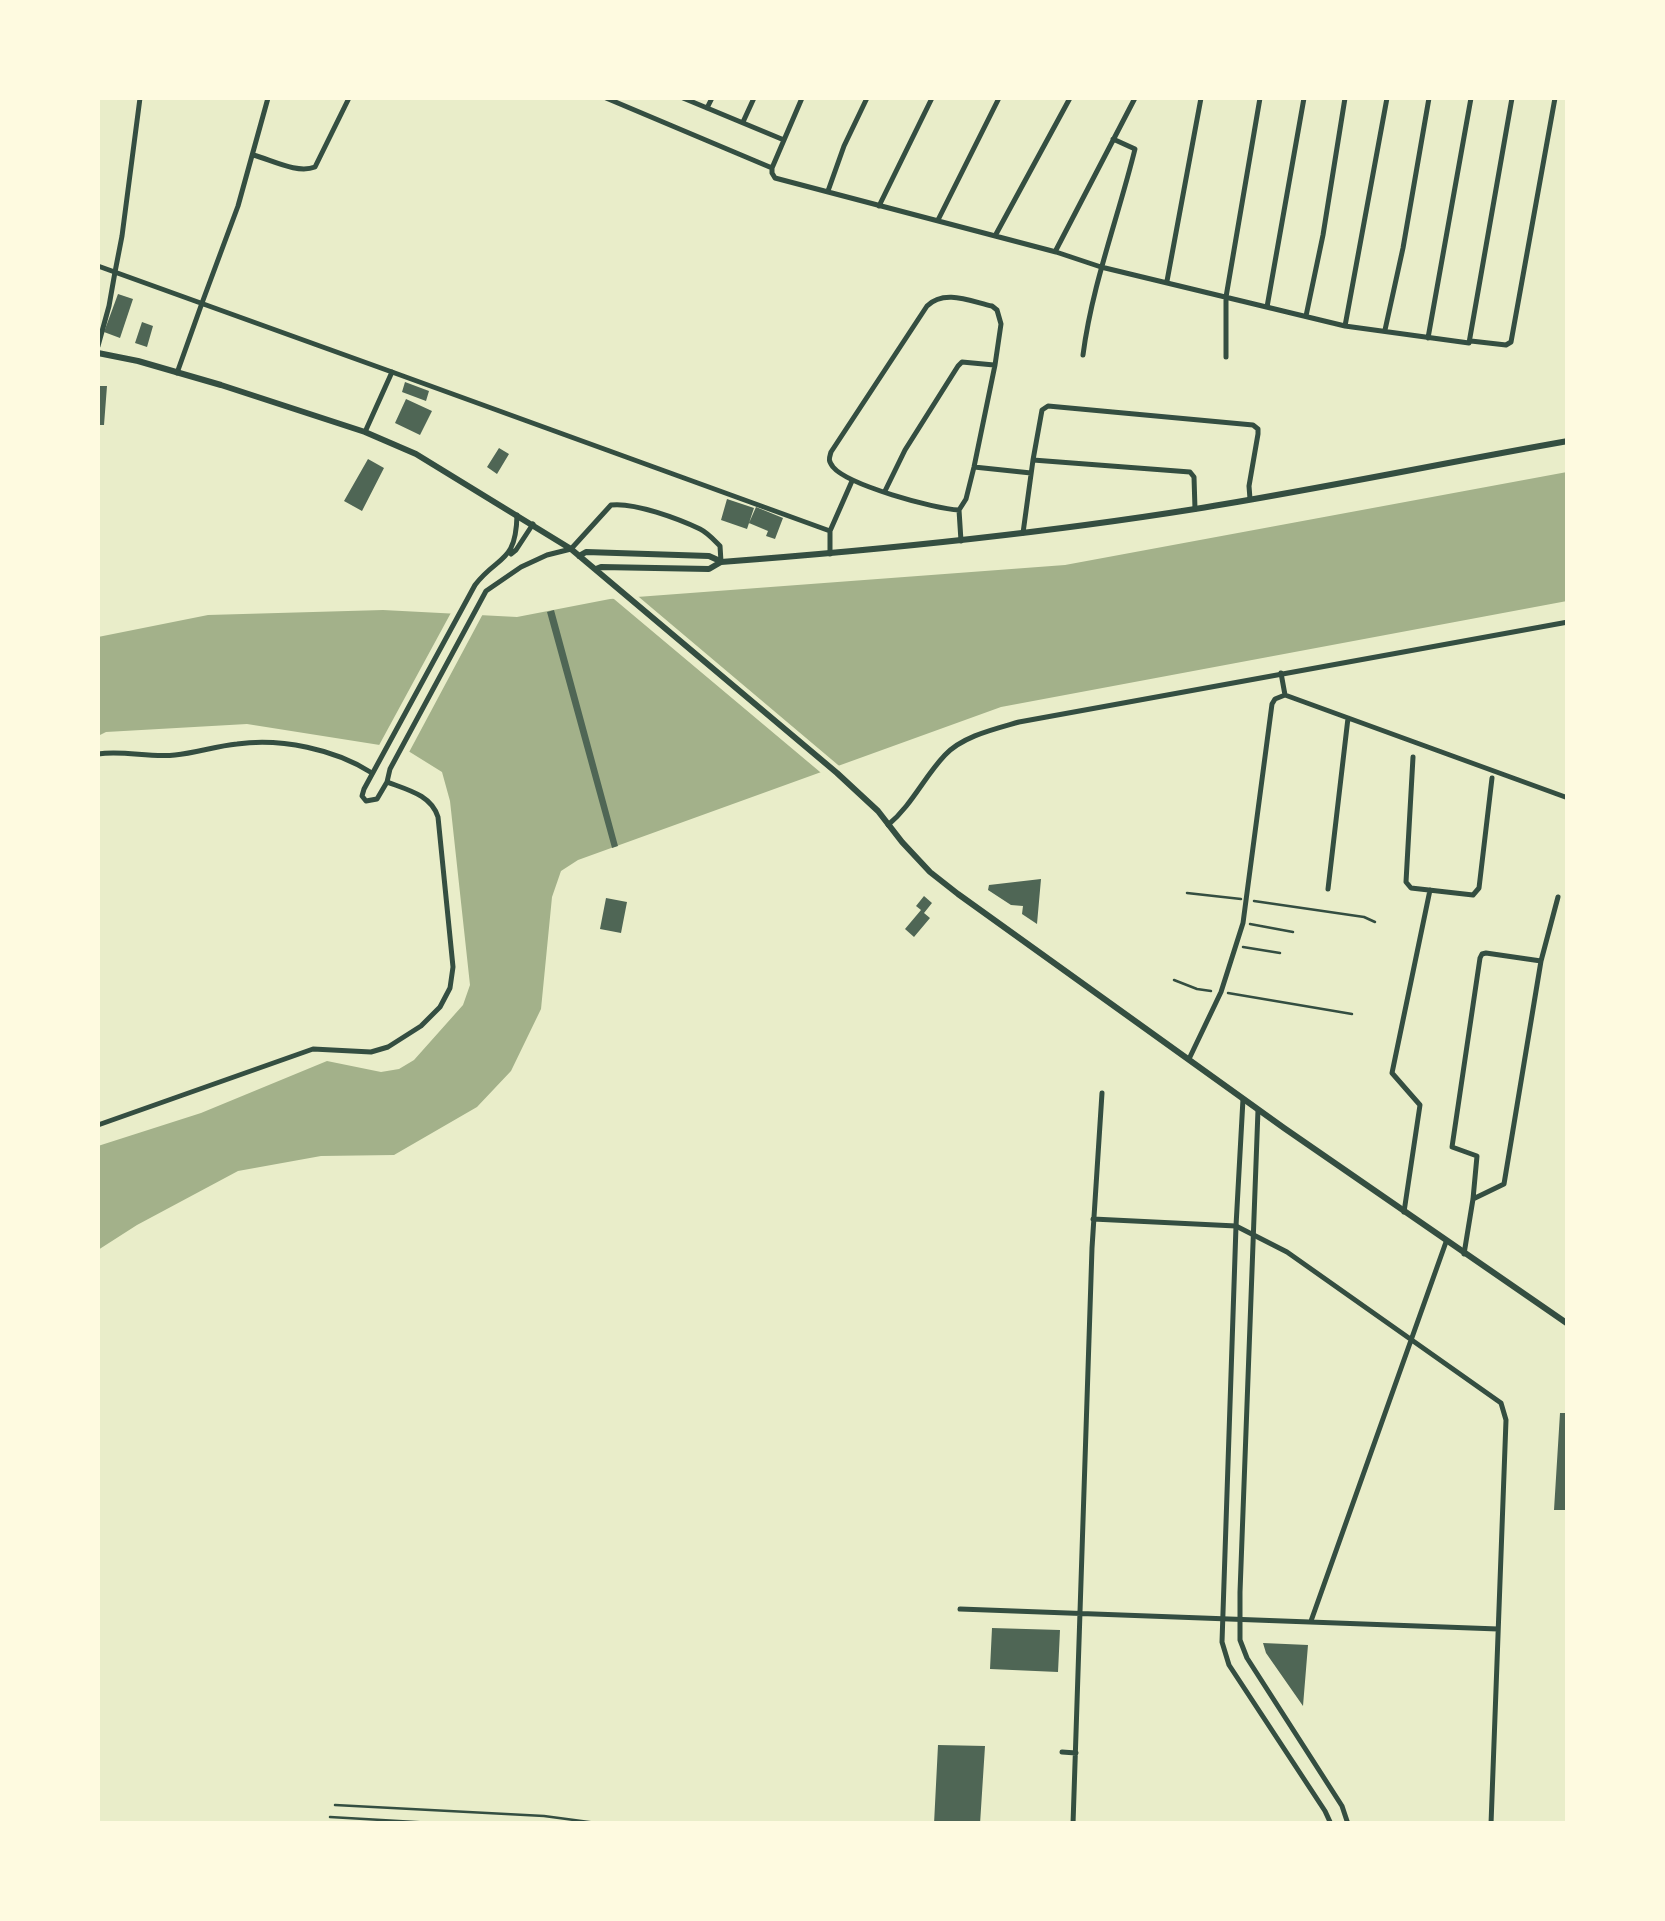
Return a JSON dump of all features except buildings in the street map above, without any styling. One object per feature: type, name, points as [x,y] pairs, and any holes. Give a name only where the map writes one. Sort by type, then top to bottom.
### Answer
[{"type":"main road","points":[[98,353],[177,372],[365,432],[416,454],[571,549],[837,773],[944,883],[1258,1110],[1568,1324]]},
{"type":"main road","points":[[596,570],[601,566],[709,569],[721,562],[1023,534],[1195,509],[1568,441]]},
{"type":"main road","points":[[580,556],[586,552],[710,556],[721,562]]},
{"type":"street","points":[[98,346],[122,236],[140,98]]},
{"type":"street","points":[[177,372],[220,260],[268,98]]},
{"type":"street","points":[[252,154],[311,170],[316,167],[348,98]]},
{"type":"street","points":[[606,98],[772,168]]},
{"type":"street","points":[[682,98],[784,140]]},
{"type":"street","points":[[707,108],[712,98]]},
{"type":"street","points":[[742,123],[754,98]]},
{"type":"street","points":[[802,98],[772,168],[775,178],[1101,267],[1345,326],[1506,345],[1511,342],[1555,98]]},
{"type":"street","points":[[828,191],[867,98]]},
{"type":"street","points":[[879,206],[932,98]]},
{"type":"street","points":[[938,220],[999,98]]},
{"type":"street","points":[[994,236],[1070,98]]},
{"type":"street","points":[[1056,252],[1135,98]]},
{"type":"street","points":[[1167,281],[1201,98]]},
{"type":"street","points":[[1226,356],[1226,296],[1260,98]]},
{"type":"street","points":[[1267,307],[1304,98]]},
{"type":"street","points":[[1306,317],[1345,98]]},
{"type":"street","points":[[1345,326],[1387,98]]},
{"type":"street","points":[[1384,332],[1429,98]]},
{"type":"street","points":[[1428,338],[1471,98]]},
{"type":"street","points":[[1470,342],[1512,98]]},
{"type":"street","points":[[1082,355],[1088,313],[1135,150],[1113,140]]},
{"type":"street","points":[[98,266],[830,530]]},
{"type":"street","points":[[959,510],[931,508],[852,481],[829,460],[927,306],[936,297],[946,296],[992,306],[1001,324],[974,466],[966,499],[959,510],[962,541]]},
{"type":"street","points":[[885,491],[905,450],[958,366],[962,362],[995,365]]},
{"type":"street","points":[[365,432],[392,372]]},
{"type":"street","points":[[1023,534],[1032,460],[1042,410],[1048,406],[1253,426],[1258,434],[1250,499]]},
{"type":"street","points":[[1032,460],[1190,472],[1194,478],[1195,509]]},
{"type":"street","points":[[974,466],[1031,473]]},
{"type":"street","points":[[830,554],[830,530],[852,481]]},
{"type":"street","points":[[533,524],[516,550],[475,585],[364,789],[362,796],[366,802],[376,799],[387,782],[486,591],[521,566],[571,549],[611,505],[636,506],[704,531],[720,546],[721,562]]},
{"type":"street","points":[[508,556],[517,533],[518,515]]},
{"type":"street","points":[[516,550],[521,566]]},
{"type":"street","points":[[888,825],[904,811],[948,752],[960,743],[1029,719],[1568,622]]},
{"type":"street","points":[[1281,674],[1285,695]]},
{"type":"street","points":[[1189,1059],[1237,946],[1272,704],[1276,699],[1285,695],[1568,798]]},
{"type":"street","points":[[1328,889],[1348,718]]},
{"type":"street","points":[[98,754],[175,755],[266,743],[309,748],[374,771],[381,768],[389,772]]},
{"type":"street","points":[[1413,757],[1406,882],[1411,888],[1473,895],[1479,888],[1492,778]]},
{"type":"street","points":[[98,1125],[314,1049],[370,1052],[388,1047],[422,1026],[440,1008],[450,988],[453,967],[438,818],[434,804],[387,782]]},
{"type":"street","points":[[1404,1212],[1420,1105],[1392,1073],[1430,890]]},
{"type":"street","points":[[1473,1199],[1504,1184],[1540,961],[1558,897]]},
{"type":"street","points":[[1464,1254],[1477,1156],[1452,1147],[1480,958],[1486,953],[1540,961]]},
{"type":"street","points":[[1073,1824],[1093,1219],[1102,1093]]},
{"type":"street","points":[[1243,1099],[1222,1642],[1229,1665],[1331,1824]]},
{"type":"street","points":[[1258,1110],[1239,1618],[1242,1650],[1342,1806],[1348,1824]]},
{"type":"street","points":[[1093,1219],[1236,1226],[1253,1233],[1501,1403],[1506,1420],[1491,1824]]},
{"type":"street","points":[[1311,1621],[1446,1242]]},
{"type":"street","points":[[960,1609],[1498,1629]]},
{"type":"street","points":[[1062,1752],[1076,1752]]},
{"type":"lane","points":[[335,1804],[604,1824]]},
{"type":"lane","points":[[438,1823],[439,1810]]},
{"type":"lane","points":[[330,1818],[451,1824],[452,1810]]},
{"type":"path","points":[[1187,893],[1364,917],[1375,922]]},
{"type":"path","points":[[1242,923],[1292,932]]},
{"type":"path","points":[[1237,946],[1280,952]]},
{"type":"path","points":[[1174,980],[1197,990],[1352,1014]]},
{"type":"shaded area","points":[[1567,472],[1567,601],[1001,707],[578,860],[561,871],[552,897],[541,1009],[511,1071],[477,1107],[394,1155],[321,1156],[238,1171],[98,1250],[98,1146],[201,1113],[327,1061],[381,1072],[399,1069],[414,1060],[463,1005],[470,985],[450,801],[442,772],[405,749],[247,724],[106,732],[98,736],[98,637],[208,615],[383,610],[517,617],[610,599],[1065,565]]},
{"type":"pier","points":[[633,592],[844,770],[826,777],[608,594]]},
{"type":"pier","points":[[453,609],[485,610],[407,756],[377,749]]}]
